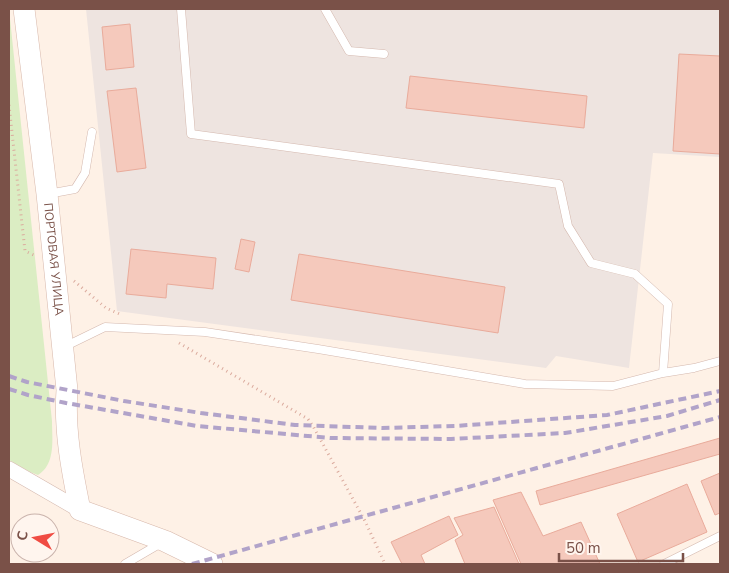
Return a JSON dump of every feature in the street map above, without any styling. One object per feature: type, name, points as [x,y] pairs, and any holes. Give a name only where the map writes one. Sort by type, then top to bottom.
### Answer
[{"type":"street","name":"ПОРТОВАЯ УЛИЦА","points":[[24,9],[67,390],[66,402],[71,461],[80,510]]},
{"type":"street","points":[[9,469],[80,510],[165,541],[212,564]]},
{"type":"lane","points":[[181,9],[191,134],[558,184],[568,226],[591,263],[635,274],[668,304],[663,373]]},
{"type":"lane","points":[[325,9],[349,51],[384,54]]},
{"type":"lane","points":[[46,194],[75,189],[85,173],[92,132]]},
{"type":"lane","points":[[62,348],[105,327],[206,332],[318,348],[525,384],[613,386],[720,361]]},
{"type":"lane","points":[[664,564],[720,536]]},
{"type":"lane","points":[[125,564],[165,541]]},
{"type":"shaded area","points":[[86,9],[720,9],[720,157],[653,153],[629,368],[556,356],[546,368],[117,311]]},
{"type":"green space","points":[[9,9],[52,421],[52,451],[48,464],[38,475],[9,460]]},
{"type":"building","points":[[130,24],[134,67],[106,70],[102,27]]},
{"type":"building","points":[[679,54],[720,56],[720,154],[673,151]]},
{"type":"building","points":[[410,76],[587,96],[584,128],[406,108]]},
{"type":"building","points":[[136,88],[146,168],[117,172],[107,91]]},
{"type":"building","points":[[241,239],[255,242],[249,272],[235,269]]},
{"type":"building","points":[[131,249],[216,258],[213,289],[167,284],[166,298],[126,294]]},
{"type":"building","points":[[299,254],[505,287],[498,333],[291,300]]},
{"type":"building","points":[[720,438],[720,454],[540,505],[536,491]]},
{"type":"building","points":[[720,473],[720,513],[715,515],[701,481]]},
{"type":"building","points":[[687,484],[707,532],[638,562],[617,514]]},
{"type":"building","points":[[521,492],[543,536],[581,522],[600,564],[521,564],[493,500]]},
{"type":"building","points":[[494,507],[519,564],[465,564],[455,540],[463,535],[454,518]]},
{"type":"building","points":[[449,516],[458,535],[421,555],[425,564],[402,564],[391,542]]},
{"type":"railway","points":[[9,376],[27,382],[124,401],[201,413],[295,425],[382,428],[455,426],[607,415],[720,391]]},
{"type":"railway","points":[[9,389],[66,403],[197,426],[330,438],[451,439],[565,433],[667,416],[720,400]]},
{"type":"railway","points":[[192,564],[720,417]]}]
